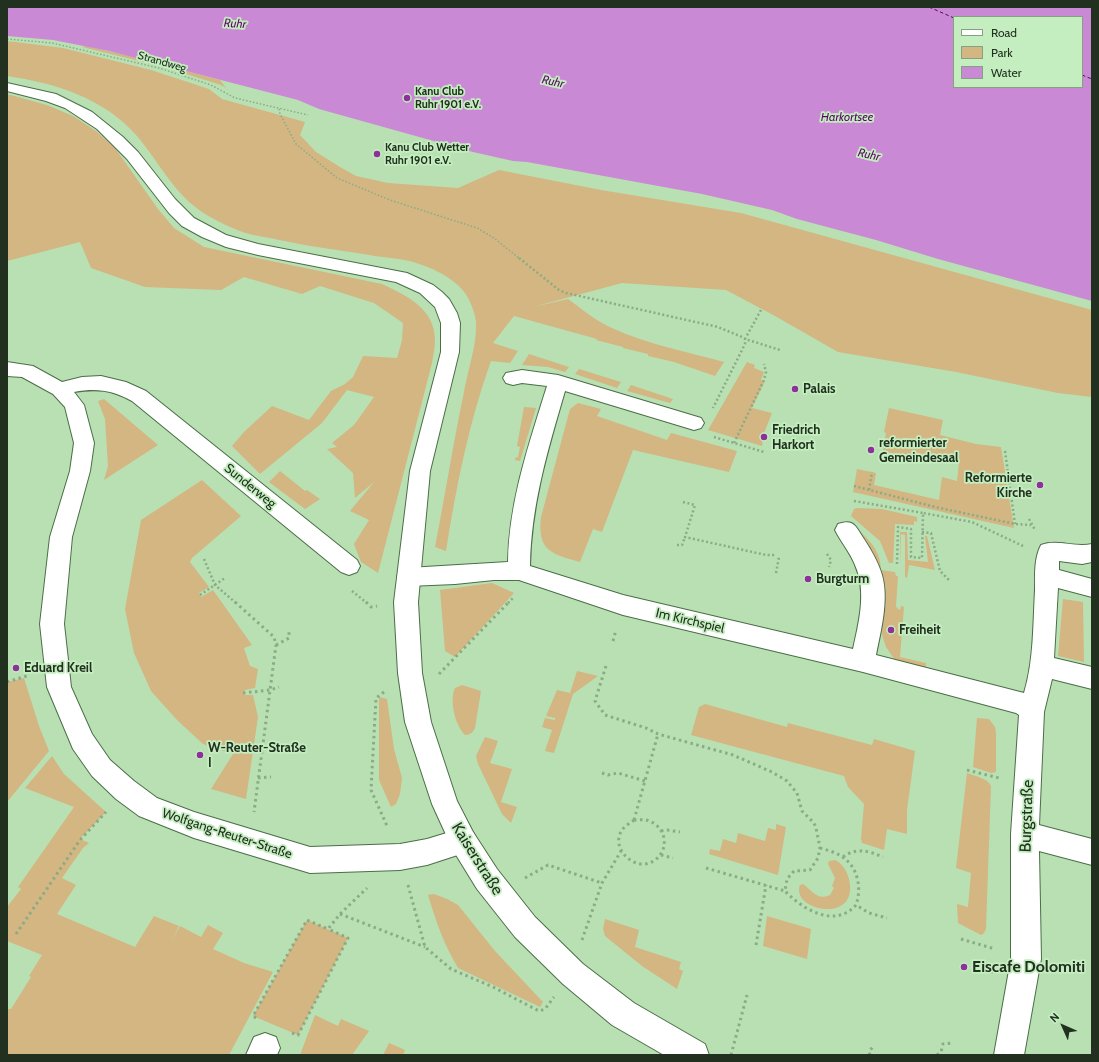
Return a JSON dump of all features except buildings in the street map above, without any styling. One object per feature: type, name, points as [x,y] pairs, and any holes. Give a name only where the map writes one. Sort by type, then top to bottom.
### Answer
[{"type":"street","name":"Kaiserstraße","points":[[7,87],[47,96],[97,120],[128,149],[181,216],[206,234],[222,241],[250,249],[401,277],[418,284],[442,302],[451,321],[452,333],[450,352],[420,471],[406,602],[410,673],[418,722],[444,804],[463,841],[496,893],[525,927],[573,974],[623,1014],[694,1055]]},
{"type":"street","name":"Wolfgang-Reuter-Straße","points":[[7,369],[26,372],[60,389],[74,405],[84,443],[80,470],[61,537],[52,624],[59,687],[82,741],[101,768],[125,790],[148,807],[194,825],[310,860],[400,857],[427,852],[463,841]]},
{"type":"street","points":[[513,378],[519,375],[558,382],[613,400],[694,423]]},
{"type":"street","name":"Sunderweg","points":[[60,389],[80,383],[100,382],[122,386],[140,396],[349,566]]},
{"type":"street","points":[[528,574],[518,545],[532,474],[558,382]]},
{"type":"street","points":[[846,530],[864,559],[871,576],[873,594],[863,662]]},
{"type":"street","points":[[1049,551],[1082,555],[1092,553]]},
{"type":"street","name":"Burgstraße","points":[[1009,1055],[1015,1035],[1021,978],[1026,959],[1025,834],[1032,715],[1031,710],[1037,694],[1042,666],[1046,576],[1049,551]]},
{"type":"street","name":"Im Kirchspiel","points":[[408,577],[455,575],[494,571],[528,574],[623,605],[863,662],[1015,701],[1025,705],[1031,710]]},
{"type":"street","points":[[1046,576],[1092,588]]},
{"type":"street","points":[[1042,666],[1092,678]]},
{"type":"street","points":[[1025,834],[1092,852]]},
{"type":"path","name":"Strandweg","points":[[7,39],[52,42],[159,68],[211,85],[235,98],[308,115]]},
{"type":"path","points":[[280,109],[280,114],[296,144],[338,178],[351,185],[390,200],[477,228],[494,238],[559,290],[566,293],[718,327],[734,332],[745,340],[780,350]]},
{"type":"path","points":[[694,423],[706,420],[709,416],[761,310]]},
{"type":"path","points":[[734,443],[764,380],[766,372],[764,364]]},
{"type":"path","points":[[694,423],[700,427],[704,433],[764,452]]},
{"type":"path","points":[[1005,451],[1015,524]]},
{"type":"path","points":[[869,490],[872,472]]},
{"type":"path","points":[[854,486],[935,507],[1015,524],[1030,522]]},
{"type":"path","points":[[854,500],[972,522],[1018,544],[1049,551]]},
{"type":"path","points":[[677,545],[682,545],[695,505],[683,502]]},
{"type":"path","points":[[897,568],[898,528],[910,529],[912,557],[922,558],[923,513]]},
{"type":"path","points":[[922,532],[931,533],[940,571],[949,580]]},
{"type":"path","points":[[685,537],[766,555],[775,555]]},
{"type":"path","points":[[827,554],[831,560],[829,567]]},
{"type":"path","points":[[776,573],[779,557]]},
{"type":"path","points":[[204,559],[215,585],[274,636],[276,645],[250,842]]},
{"type":"path","points":[[349,566],[337,578],[371,607],[406,602]]},
{"type":"path","points":[[415,701],[470,641],[528,574]]},
{"type":"path","points":[[200,595],[225,578]]},
{"type":"path","points":[[276,645],[289,638],[289,631]]},
{"type":"path","points":[[606,666],[595,701],[605,715],[646,728],[658,734],[745,759],[787,781],[796,791],[803,812],[813,822],[816,829],[817,842],[820,848],[818,858],[810,870],[794,871],[787,879],[785,891]]},
{"type":"path","points":[[410,673],[376,698],[371,790],[400,857],[425,947]]},
{"type":"path","points":[[243,692],[279,688]]},
{"type":"path","points":[[634,820],[658,734]]},
{"type":"path","points":[[602,773],[608,775],[618,773],[645,781]]},
{"type":"path","points":[[258,778],[271,777]]},
{"type":"path","points":[[16,934],[80,840],[125,790]]},
{"type":"path","points":[[634,820],[646,820],[656,825],[661,831],[664,834],[666,845],[661,854],[654,861],[646,864],[636,863],[627,859],[621,851],[618,842],[620,832],[626,825],[634,820]]},
{"type":"path","points":[[661,831],[667,830],[680,832]]},
{"type":"path","points":[[706,868],[785,891],[804,909],[819,915],[842,915],[851,911],[859,898],[856,875],[843,857],[820,848]]},
{"type":"path","points":[[843,857],[855,850],[864,850],[883,857]]},
{"type":"path","points":[[340,914],[425,947],[451,969],[493,987],[540,1011],[545,1009],[573,974],[584,932],[602,883],[621,851]]},
{"type":"path","points":[[661,854],[673,858]]},
{"type":"path","points":[[328,929],[340,914],[400,857]]},
{"type":"path","points":[[496,893],[548,865],[602,883]]},
{"type":"path","points":[[756,946],[766,885]]},
{"type":"path","points":[[856,905],[869,912],[887,918]]},
{"type":"path","points":[[307,920],[348,938],[298,1035],[267,1043],[253,1016],[307,920]]},
{"type":"path","points":[[731,1055],[747,995]]},
{"type":"path","points":[[937,1055],[941,1052],[943,1044],[953,1043]]},
{"type":"path","points":[[870,1055],[869,1052],[874,1044]]},
{"type":"green space","points":[[7,41],[63,48],[151,70],[209,89],[222,99],[305,122],[300,135],[316,152],[356,176],[388,183],[458,188],[499,170],[601,190],[741,213],[1092,310],[1092,397],[1058,393],[956,372],[838,352],[726,290],[622,283],[533,307],[568,299],[600,322],[625,334],[724,362],[715,376],[674,362],[648,356],[648,354],[514,316],[493,343],[518,351],[510,363],[491,361],[476,407],[464,455],[446,551],[435,547],[460,411],[474,348],[476,331],[474,312],[463,291],[447,277],[434,270],[410,261],[309,246],[257,236],[239,231],[214,219],[194,206],[183,196],[137,136],[110,112],[78,94],[61,88],[7,76]]},
{"type":"green space","points":[[86,46],[220,80],[226,88],[221,85],[164,67],[82,47]]},
{"type":"green space","points":[[7,94],[47,105],[73,116],[96,131],[115,148],[158,209],[174,228],[204,247],[382,284],[401,293],[425,312],[434,330],[435,344],[432,363],[378,573],[361,562],[354,544],[369,520],[350,511],[374,482],[355,498],[353,473],[327,449],[337,447],[332,443],[354,425],[374,397],[347,390],[322,423],[260,474],[232,446],[244,432],[272,406],[309,420],[331,391],[345,384],[353,377],[363,356],[397,358],[402,340],[403,323],[374,303],[320,286],[302,294],[244,277],[221,290],[145,287],[91,268],[80,242],[7,261]]},
{"type":"green space","points":[[529,354],[569,367],[565,372],[548,367],[522,365]]},
{"type":"green space","points":[[747,362],[755,365],[754,368],[764,372],[761,380],[765,381],[752,408],[772,413],[764,433],[762,446],[708,430]]},
{"type":"green space","points":[[579,369],[621,382],[617,388],[575,374]]},
{"type":"green space","points":[[631,385],[673,399],[670,403],[627,391]]},
{"type":"green space","points":[[104,399],[158,445],[104,480],[108,466],[105,419],[98,401]]},
{"type":"green space","points":[[578,403],[601,409],[597,416],[667,440],[671,433],[737,451],[729,472],[633,450],[602,532],[593,529],[580,562],[570,559],[548,549],[541,537],[540,528],[541,517],[570,409]]},
{"type":"green space","points":[[524,407],[536,408],[520,461],[515,460],[515,458],[518,457],[520,447],[517,446]]},
{"type":"green space","points":[[889,408],[943,420],[940,435],[976,444],[1001,447],[1014,528],[853,492],[857,469],[876,473],[874,485],[939,500],[942,477],[957,481],[959,463],[942,459],[941,464],[908,455],[907,457],[883,451],[886,433],[884,432]]},
{"type":"green space","points":[[280,471],[305,491],[307,490],[320,499],[305,509],[269,482]]},
{"type":"green space","points":[[202,480],[241,516],[192,558],[190,562],[209,587],[199,593],[201,597],[213,590],[252,645],[244,648],[250,666],[258,669],[255,688],[245,690],[244,695],[253,695],[258,717],[246,799],[211,789],[233,754],[203,744],[177,720],[151,691],[134,653],[125,609],[141,520]]},
{"type":"green space","points":[[854,509],[882,509],[917,517],[917,522],[914,521],[914,525],[895,524],[893,563],[889,563],[880,541],[851,516]]},
{"type":"green space","points":[[849,522],[871,543],[875,549],[880,562],[881,570],[895,572],[896,576],[898,576],[896,606],[900,610],[901,606],[904,607],[900,657],[926,663],[926,671],[895,660],[886,647],[882,635],[881,603],[848,525]]},
{"type":"green space","points":[[900,532],[907,532],[908,560],[928,562],[925,536],[927,536],[935,570],[909,565],[907,578],[905,577],[905,535],[901,534],[901,565]]},
{"type":"green space","points":[[492,583],[514,593],[455,657],[445,651],[440,590]]},
{"type":"green space","points":[[1063,599],[1083,602],[1084,662],[1058,656]]},
{"type":"green space","points":[[577,671],[598,676],[573,694],[554,753],[545,751],[552,730],[542,727],[545,718],[555,720],[555,718],[546,716],[557,690],[570,693]]},
{"type":"green space","points":[[24,678],[39,726],[49,751],[7,802],[7,682]]},
{"type":"green space","points":[[462,685],[481,691],[475,728],[472,733],[467,735],[461,731],[458,725],[453,706],[453,693],[455,688]]},
{"type":"green space","points":[[379,697],[387,699],[394,749],[402,778],[400,794],[396,804],[391,807],[379,780]]},
{"type":"green space","points":[[705,704],[787,727],[788,723],[872,745],[874,739],[915,751],[907,810],[907,834],[887,829],[884,850],[862,843],[861,839],[864,804],[848,787],[844,776],[691,735],[699,707]]},
{"type":"green space","points":[[977,718],[989,719],[995,727],[996,772],[991,773],[973,767]]},
{"type":"green space","points":[[485,737],[498,741],[490,763],[512,769],[501,802],[517,807],[511,823],[502,814],[478,764],[476,756]]},
{"type":"green space","points":[[52,756],[64,774],[106,812],[80,839],[89,843],[83,848],[62,878],[76,885],[57,914],[135,947],[154,916],[179,926],[171,942],[180,926],[201,937],[208,925],[223,933],[213,949],[244,963],[273,972],[229,1055],[7,1055],[7,1009],[11,1009],[31,977],[29,976],[42,955],[7,941],[7,907],[21,889],[18,887],[74,807],[25,788]]},
{"type":"green space","points":[[967,773],[984,779],[991,786],[986,929],[981,935],[958,923],[957,904],[968,907],[971,873],[956,868]]},
{"type":"green space","points":[[776,824],[786,827],[778,875],[709,854],[710,849],[720,851],[723,839],[736,843],[738,833],[765,841],[768,828],[776,830]]},
{"type":"green space","points":[[835,860],[844,868],[849,879],[850,894],[845,903],[836,908],[825,909],[814,907],[805,902],[800,894],[800,885],[803,884],[818,896],[822,897],[830,895],[834,888],[832,886],[835,878],[828,864],[829,861]]},
{"type":"green space","points":[[434,894],[458,905],[495,951],[543,1002],[540,1007],[458,968],[444,942],[431,905],[428,895]]},
{"type":"green space","points":[[767,916],[811,929],[807,959],[763,946]]},
{"type":"green space","points":[[605,919],[639,930],[635,947],[681,962],[679,969],[683,971],[677,989],[642,966],[605,936],[603,929]]},
{"type":"green space","points":[[307,920],[348,938],[298,1035],[253,1016]]},
{"type":"green space","points":[[315,1015],[338,1026],[341,1019],[369,1031],[352,1055],[300,1055]]},
{"type":"green space","points":[[389,1043],[405,1050],[403,1055],[383,1055]]},
{"type":"water","name":"Harkortsee","points":[[7,7],[1092,7],[1092,301],[797,219],[772,210],[702,194],[527,162],[513,161],[473,152],[319,109],[298,100],[109,51],[53,40],[7,36]]},
{"type":"ferry route","points":[[929,7],[953,18]]},
{"type":"ferry route","points":[[1083,75],[1092,79]]},
{"type":"place","name":"Kanu Club Ruhr 1901 e.V.","points":[[407,98]]},
{"type":"place","name":"Kanu Club Wetter Ruhr 1901 e.V.","points":[[377,154]]},
{"type":"place","name":"Palais","points":[[795,389]]},
{"type":"place","name":"Friedrich Harkort","points":[[764,437]]},
{"type":"place","name":"reformierter Gemeindesaal","points":[[871,450]]},
{"type":"place","name":"Reformierte Kirche","points":[[1040,485]]},
{"type":"place","name":"Burgturm","points":[[808,579]]},
{"type":"place","name":"Freiheit","points":[[891,630]]},
{"type":"place","name":"Eduard Kreil","points":[[16,668]]},
{"type":"place","name":"W-Reuter-Straße I","points":[[200,755]]},
{"type":"place","name":"Eiscafe Dolomiti","points":[[964,967]]},
{"type":"water label","name":"Ruhr","points":[[235,24]]},
{"type":"water label","name":"Ruhr","points":[[553,82]]},
{"type":"water label","name":"Ruhr","points":[[869,155]]}]
